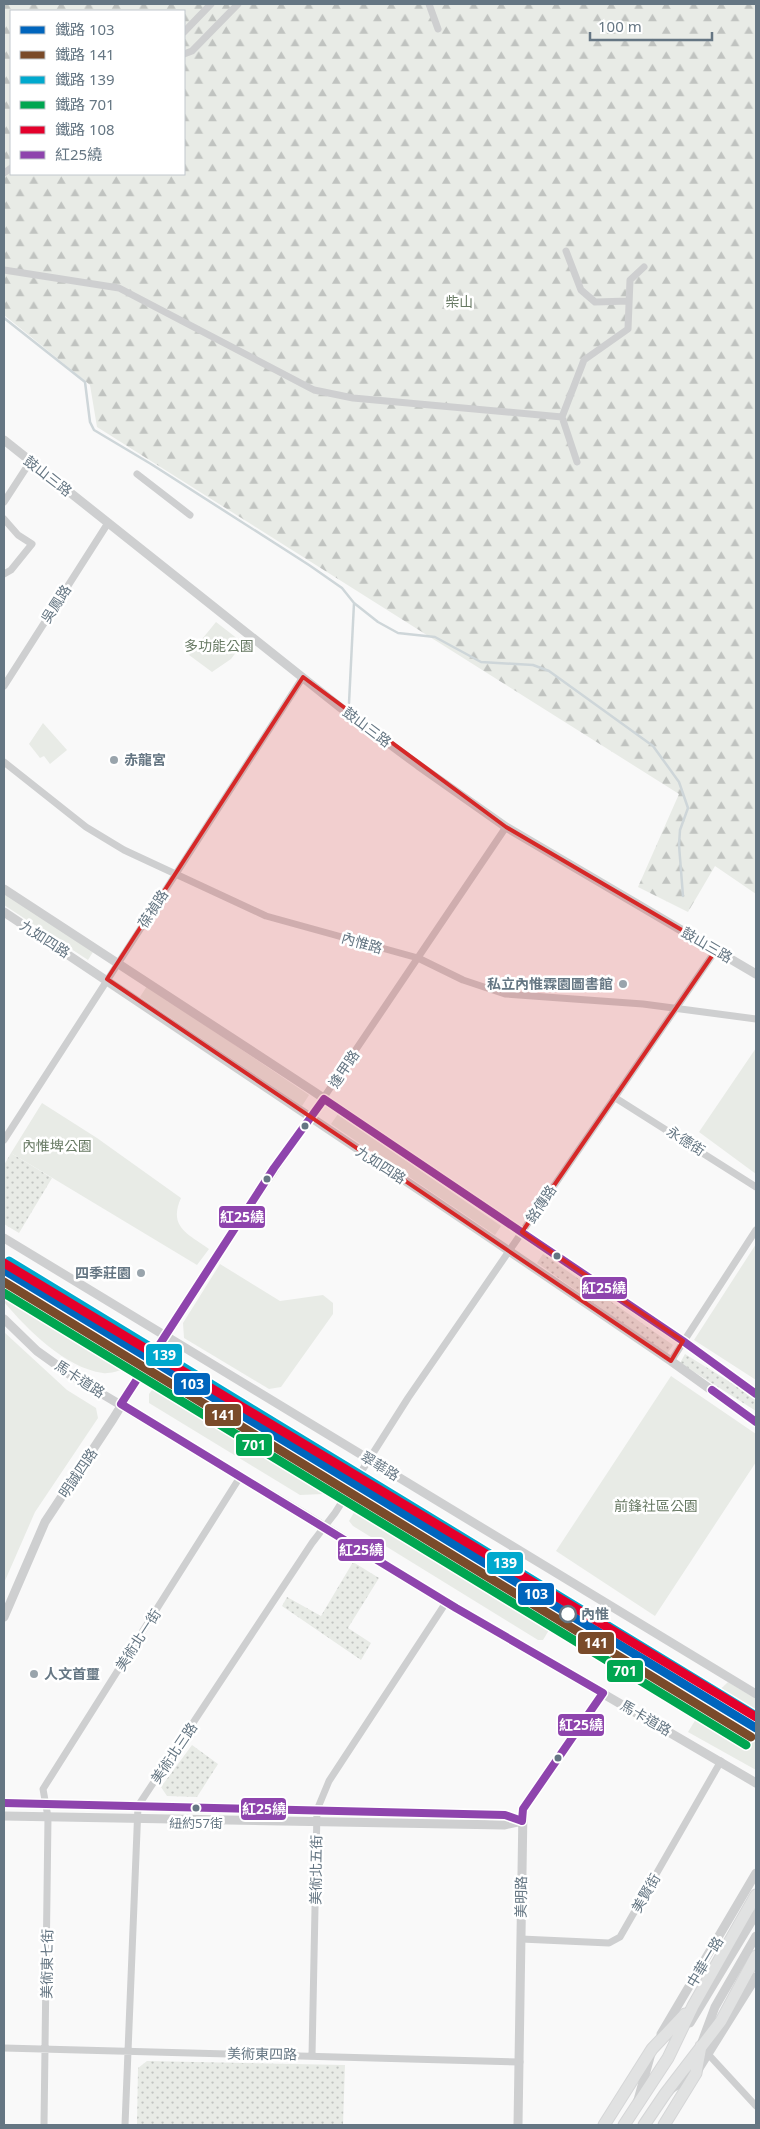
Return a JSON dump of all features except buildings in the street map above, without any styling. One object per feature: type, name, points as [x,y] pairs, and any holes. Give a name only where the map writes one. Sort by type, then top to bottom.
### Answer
[{"type":"main road","points":[[693,2006],[756,1895]]},
{"type":"main road","points":[[644,2125],[701,2044],[721,2021],[756,1956]]},
{"type":"main road","name":"中華一路","points":[[604,2125],[652,2049],[693,2006]]},
{"type":"main road","name":"中華一路","points":[[624,2125],[668,2058],[693,2006]]},
{"type":"main road","points":[[664,2125],[696,2073],[701,2044]]},
{"type":"street","points":[[185,31],[211,4]]},
{"type":"street","points":[[185,54],[192,51],[238,4]]},
{"type":"street","points":[[429,4],[438,29]]},
{"type":"street","points":[[566,251],[581,290],[596,302],[629,301]]},
{"type":"street","points":[[577,462],[562,417],[584,360],[628,329],[630,280],[644,267]]},
{"type":"street","points":[[4,270],[119,288],[314,390],[353,398],[562,417]]},
{"type":"street","name":"鼓山三路","points":[[4,440],[404,755],[506,827],[756,974]]},
{"type":"street","points":[[4,502],[30,462]]},
{"type":"street","points":[[137,474],[190,515]]},
{"type":"street","points":[[4,519],[18,535],[32,544],[11,570],[4,574]]},
{"type":"street","name":"吳鳳路","points":[[4,686],[108,523]]},
{"type":"street","name":"葆禎路","points":[[4,1140],[303,677]]},
{"type":"street","name":"內惟路","points":[[4,762],[86,827],[124,850],[266,916],[418,958],[463,980],[505,994],[676,1007],[756,1019]]},
{"type":"street","name":"逢甲路","points":[[164,1336],[309,1117],[324,1099],[506,827]]},
{"type":"street","name":"九如四路","points":[[4,889],[324,1099],[683,1341],[756,1394]]},
{"type":"street","name":"九如四路","points":[[4,912],[107,979],[671,1361],[756,1422]]},
{"type":"street","name":"銘傳路","points":[[369,1460],[408,1398],[508,1251],[716,950]]},
{"type":"street","name":"永德街","points":[[614,1096],[756,1187]]},
{"type":"street","points":[[671,1361],[756,1230]]},
{"type":"street","name":"翠華路","points":[[4,1238],[369,1460],[755,1691]]},
{"type":"street","name":"馬卡道路","points":[[4,1319],[37,1351],[72,1376],[325,1526],[447,1601],[756,1783]]},
{"type":"street","name":"明誠四路","points":[[4,1617],[45,1522],[164,1336]]},
{"type":"street","name":"美術北三路","points":[[138,1806],[325,1526],[338,1510],[369,1460]]},
{"type":"street","name":"美術北一街","points":[[45,1804],[43,1789],[240,1477]]},
{"type":"street","name":"美術北五街","points":[[312,2056],[317,1810],[328,1781],[447,1601]]},
{"type":"street","name":"美明路","points":[[518,2125],[523,1809],[603,1693]]},
{"type":"street","name":"美賢街","points":[[521,1938],[609,1944],[620,1937],[721,1761]]},
{"type":"street","points":[[4,1803],[505,1815],[522,1821]]},
{"type":"street","name":"美術東七街","points":[[44,2125],[48,1817],[45,1804]]},
{"type":"street","points":[[125,2125],[138,1806]]},
{"type":"street","points":[[4,1816],[504,1825],[522,1821]]},
{"type":"street","name":"中華一路","points":[[636,2108],[652,2049],[710,1955],[756,1873]]},
{"type":"street","name":"中華一路","points":[[668,2058],[756,1914]]},
{"type":"street","points":[[701,2044],[715,2007],[756,1936]]},
{"type":"street","points":[[664,2094],[696,2073],[756,1976]]},
{"type":"street","name":"美術東四路","points":[[4,2048],[520,2062]]},
{"type":"street","points":[[708,2054],[756,2106]]},
{"type":"highlighted area","points":[[303,677],[506,827],[716,950],[522,1232],[683,1341],[671,1361],[107,979]]},
{"type":"green space","name":"柴山","points":[[4,4],[756,4],[756,894],[715,866],[688,912],[638,887],[679,794],[97,427],[90,385],[4,315]]},
{"type":"green space","name":"多功能公園","points":[[216,622],[243,643],[231,659],[212,672],[189,655]]},
{"type":"green space","points":[[43,723],[67,750],[50,764],[44,756],[40,758],[29,744]]},
{"type":"green space","points":[[4,893],[93,952],[88,960],[4,905]]},
{"type":"green space","points":[[147,986],[309,1095],[302,1106],[140,997]]},
{"type":"green space","points":[[756,1048],[756,1174],[699,1132]]},
{"type":"green space","name":"內惟埤公園","points":[[42,1103],[97,1138],[181,1198],[177,1216],[182,1229],[209,1249],[197,1265],[11,1153]]},
{"type":"green space","points":[[338,1114],[501,1226],[495,1235],[331,1124]]},
{"type":"green space","points":[[11,1153],[52,1178],[19,1233],[4,1224],[4,1165]]},
{"type":"green space","points":[[756,1244],[756,1380],[694,1340]]},
{"type":"green space","points":[[543,1254],[673,1345],[667,1354],[537,1263]]},
{"type":"green space","points":[[4,1264],[133,1347],[132,1355],[122,1370],[105,1373],[89,1370],[61,1355],[35,1335],[4,1302]]},
{"type":"green space","points":[[220,1264],[280,1301],[323,1295],[333,1303],[333,1314],[281,1387],[269,1389],[184,1338],[183,1323]]},
{"type":"green space","points":[[4,1332],[67,1390],[96,1408],[98,1418],[35,1512],[4,1583]]},
{"type":"green space","points":[[685,1354],[756,1398],[756,1411],[680,1363]]},
{"type":"green space","points":[[170,1366],[339,1459],[342,1471],[323,1494],[300,1495],[149,1403],[149,1394]]},
{"type":"green space","name":"前鋒社區公園","points":[[671,1376],[756,1434],[756,1462],[655,1616],[556,1551]]},
{"type":"green space","points":[[373,1480],[377,1480],[567,1600],[543,1640],[538,1640],[353,1526],[349,1521]]},
{"type":"green space","points":[[353,1562],[379,1578],[348,1628],[371,1643],[361,1660],[282,1606],[287,1597],[321,1616]]},
{"type":"green space","points":[[728,1682],[756,1699],[756,1770],[688,1732],[699,1714],[688,1706],[691,1700],[704,1705]]},
{"type":"green space","points":[[192,1745],[218,1764],[197,1797],[167,1796],[161,1787]]},
{"type":"green space","points":[[147,2061],[345,2065],[343,2125],[137,2125],[138,2068]]},
{"type":"waterway","points":[[4,318],[85,382],[90,422],[94,430],[151,464],[309,565],[342,588],[354,603],[378,622],[398,633],[435,637],[481,662],[533,665],[549,671],[653,746],[679,782],[688,808],[680,830],[679,845],[683,896]]},
{"type":"waterway","points":[[349,703],[354,603]]},
{"type":"rail line","name":"139","points":[[9,1261],[756,1716]]},
{"type":"rail line","name":"108","points":[[4,1263],[756,1717]]},
{"type":"rail line","name":"103","points":[[4,1270],[756,1728]]},
{"type":"rail line","name":"141","points":[[4,1282],[751,1737]]},
{"type":"rail line","name":"701","points":[[4,1293],[746,1745]]},
{"type":"transit line","name":"紅25繞","points":[[121,1404],[274,1168],[324,1099],[683,1341],[756,1394]]},
{"type":"transit line","name":"紅25繞","points":[[712,1390],[756,1422]]},
{"type":"transit line","name":"紅25繞","points":[[121,1404],[456,1608],[603,1693]]},
{"type":"transit line","name":"紅25繞","points":[[522,1821],[523,1809],[603,1693]]},
{"type":"transit line","name":"紅25繞","points":[[4,1803],[505,1815],[522,1821]]},
{"type":"place","name":"赤龍宮","points":[[114,760]]},
{"type":"place","name":"私立內惟霖園圖書館","points":[[623,984]]},
{"type":"place","name":"四季莊園","points":[[141,1273]]},
{"type":"place","name":"內惟","points":[[568,1614]]},
{"type":"place","name":"人文首璽","points":[[34,1674]]},
{"type":"place","name":"紐約57街","points":[[196,1808]]}]
